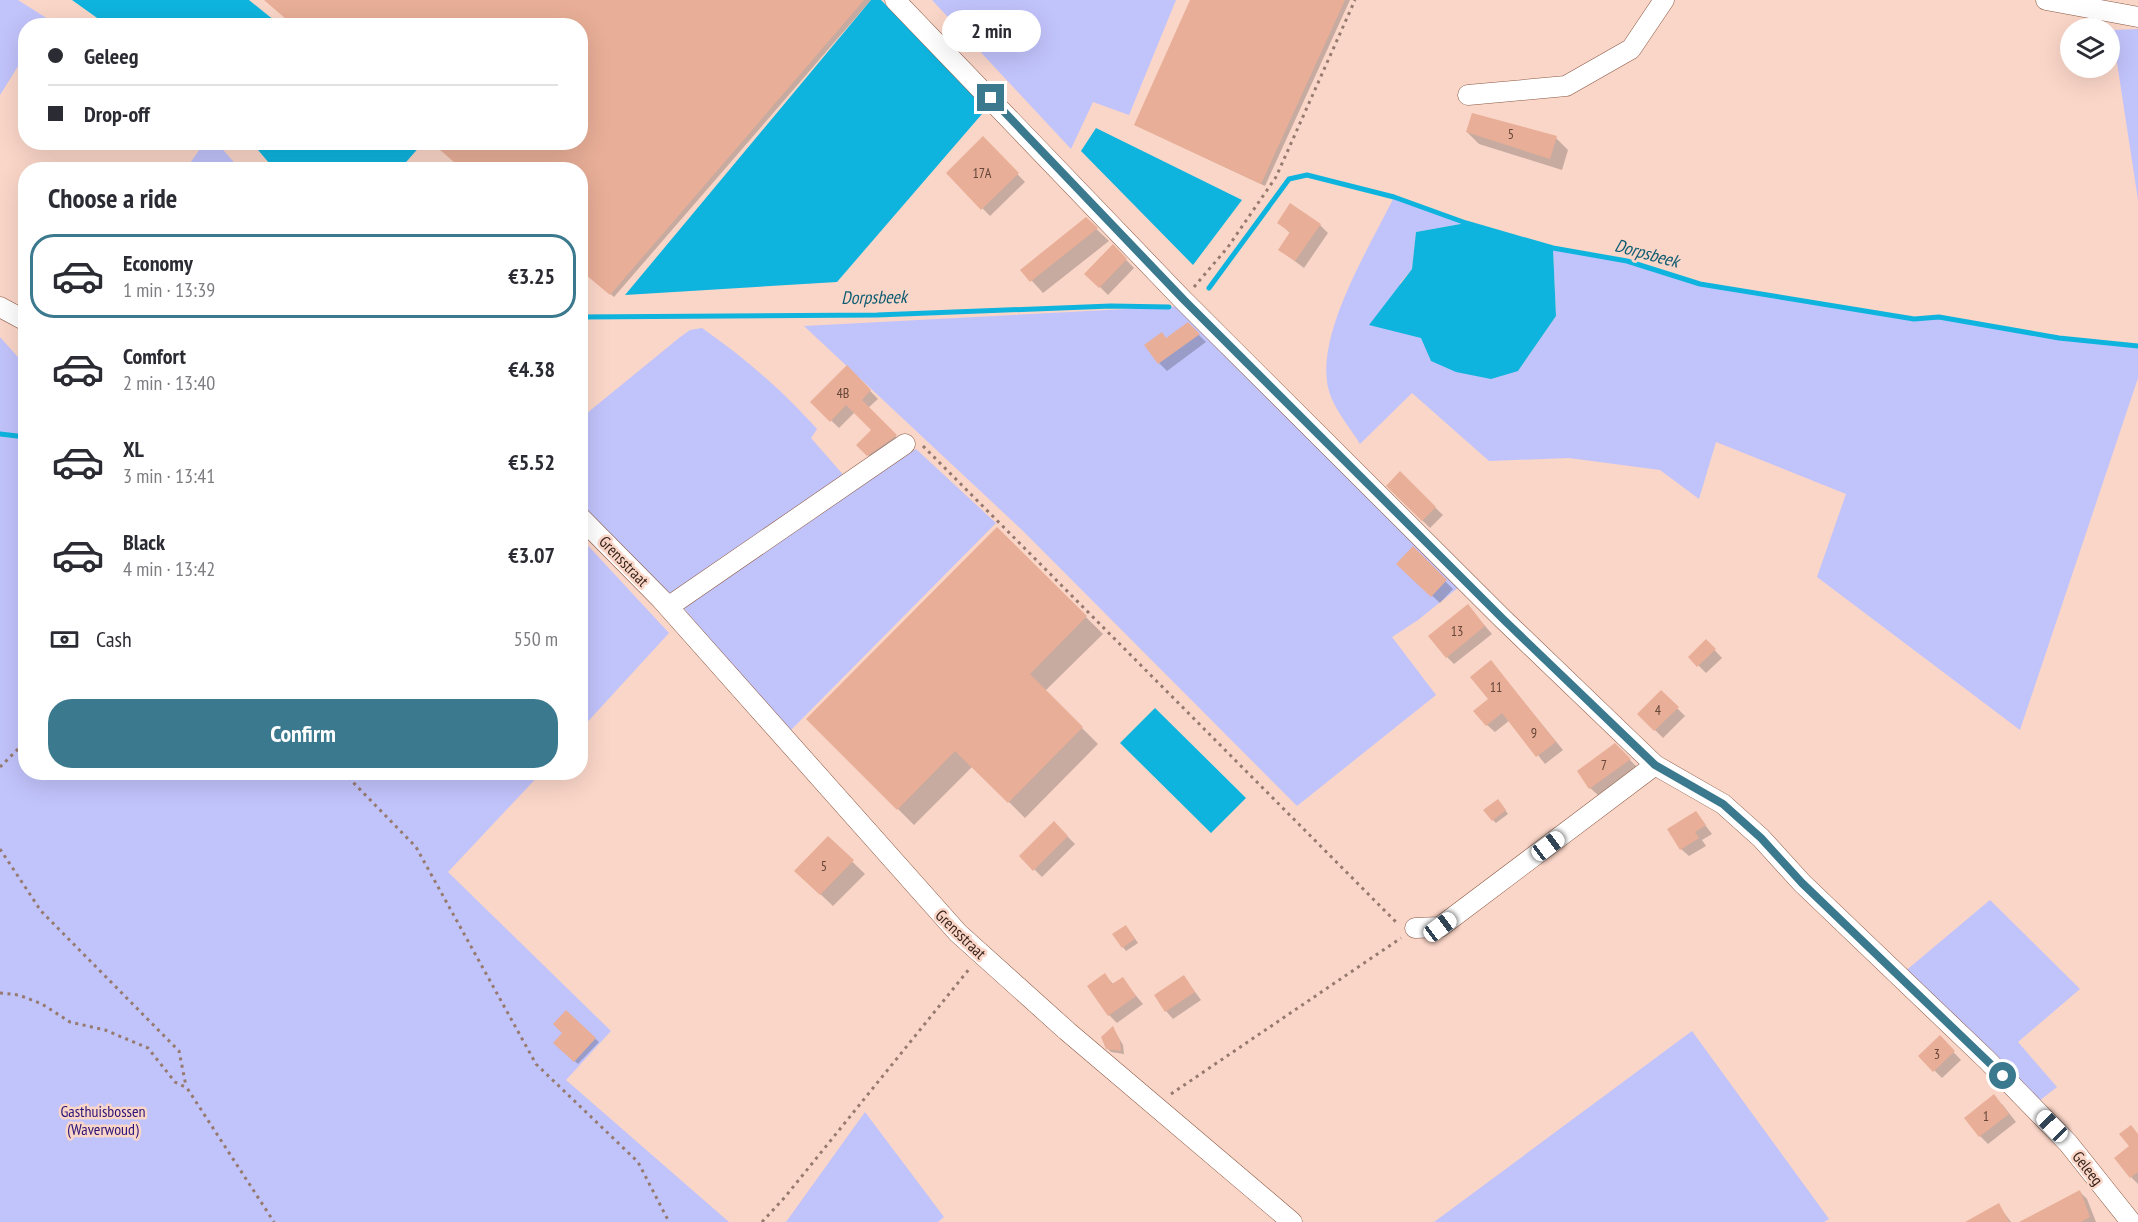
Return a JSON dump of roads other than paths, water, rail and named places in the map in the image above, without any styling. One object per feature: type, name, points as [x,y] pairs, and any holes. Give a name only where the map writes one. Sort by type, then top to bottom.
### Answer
[{"type":"street","name":"Geleeg","points":[[895,0],[1184,300],[1495,610],[1655,765],[1723,804],[1761,838],[1802,883],[1987,1060],[2068,1143],[2131,1222]]},
{"type":"street","points":[[1468,95],[1566,86],[1631,49],[1664,0]]},
{"type":"street","points":[[2046,0],[2138,16],[2136,0]]},
{"type":"street","points":[[0,307],[18,317]]},
{"type":"street","points":[[668,607],[905,444]]},
{"type":"street","name":"Grensstraat","points":[[588,525],[668,607],[910,881],[981,954],[1067,1031],[1292,1222]]},
{"type":"street","points":[[1415,928],[1440,927],[1655,765]]},
{"type":"waterway","name":"Dorpsbeek","points":[[1209,288],[1289,179],[1307,175],[1394,197],[1466,223],[1553,248],[1627,261],[1700,284],[1914,319],[1939,317],[2059,338],[2138,346]]},
{"type":"waterway","name":"Dorpsbeek","points":[[588,317],[877,315],[1111,306],[1169,307]]},
{"type":"waterway","name":"Dorpsbeek","points":[[0,434],[18,436]]},
{"type":"park label","name":"Gasthuisbossen (Waverwoud)","points":[[103,1120]]}]
